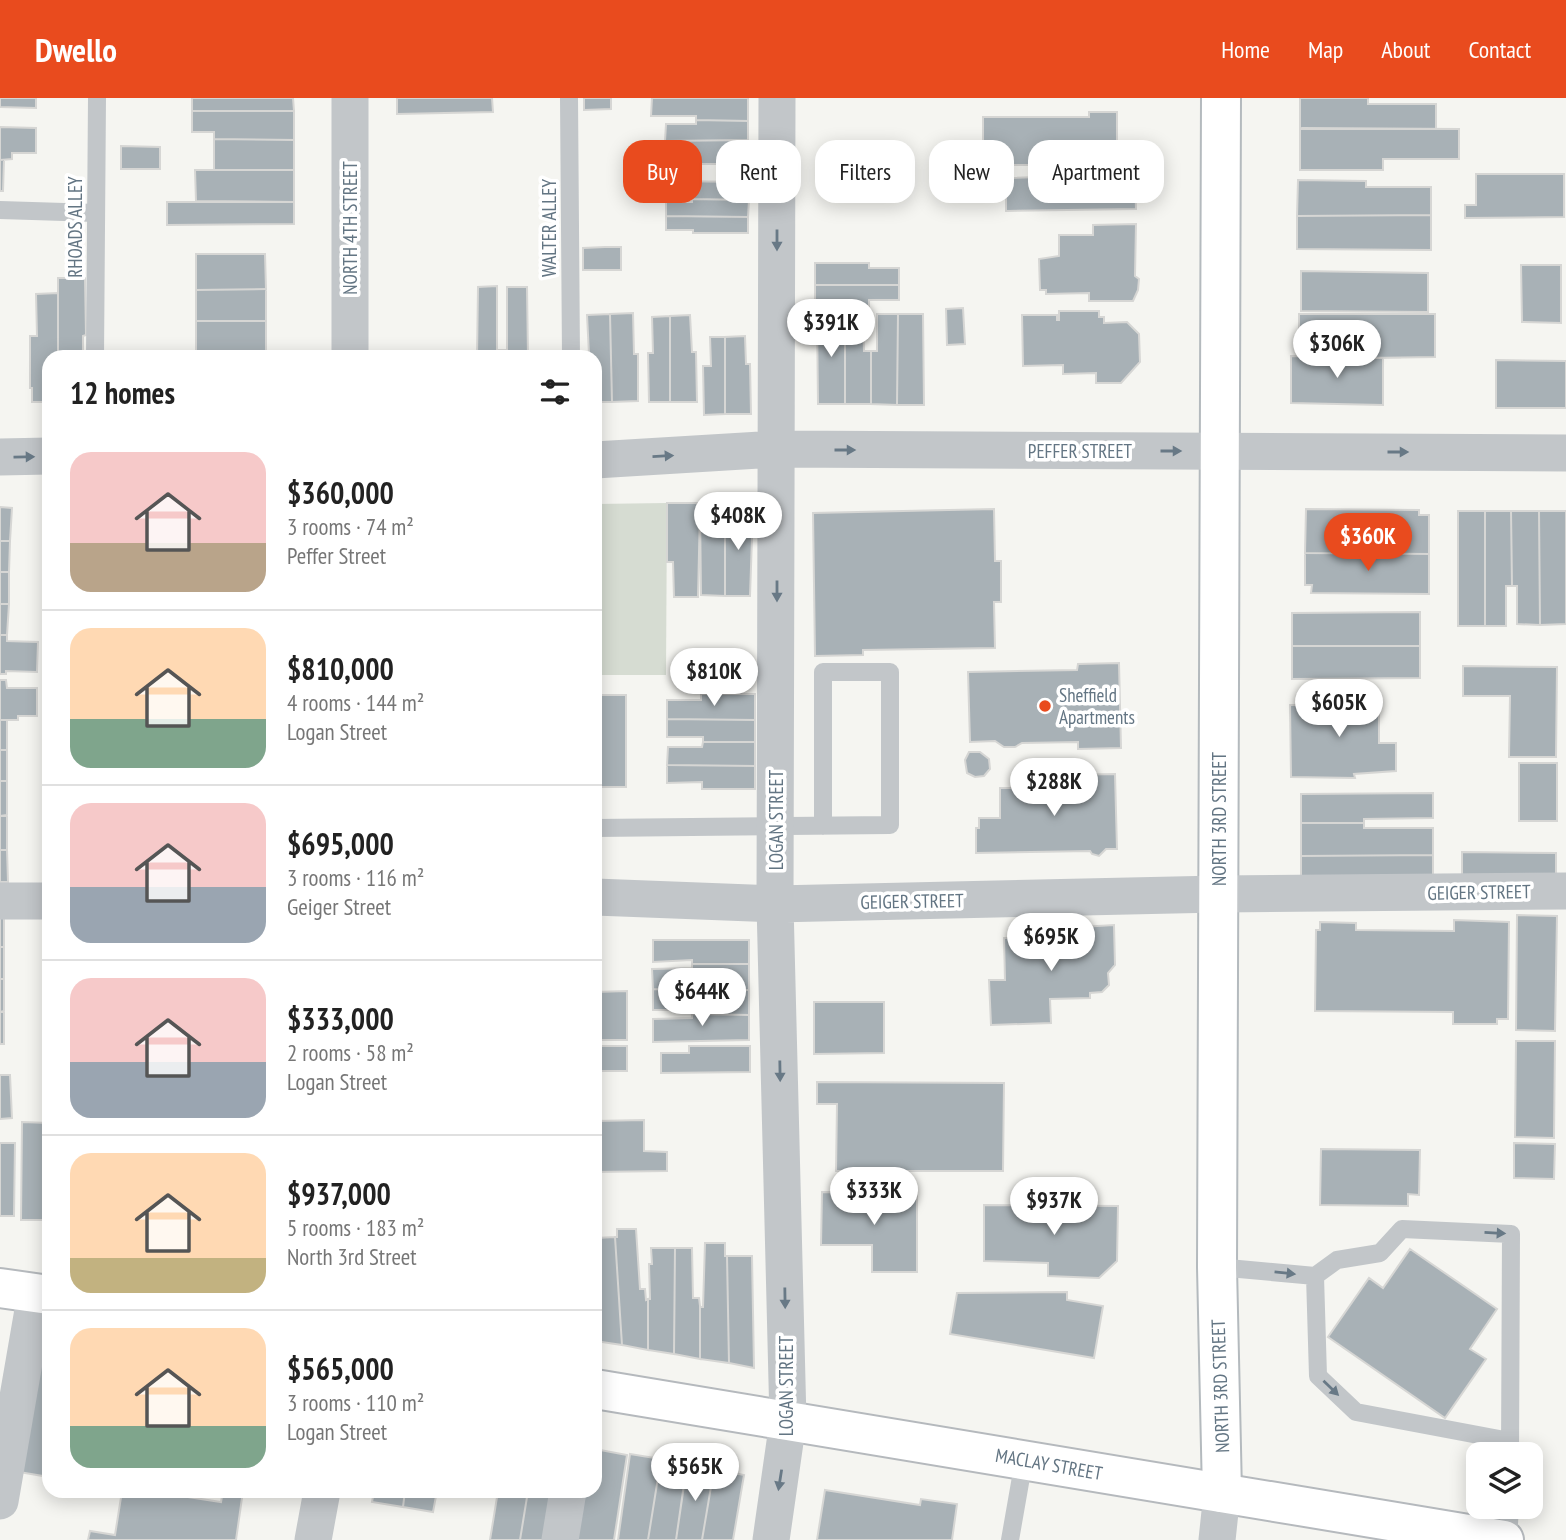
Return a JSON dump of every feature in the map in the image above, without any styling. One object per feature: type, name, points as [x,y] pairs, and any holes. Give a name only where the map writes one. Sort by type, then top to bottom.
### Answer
[{"type":"main road","name":"NORTH 3RD STREET","points":[[1221,98],[1217,1267],[1222,1493]]},
{"type":"main road","name":"MACLAY STREET","points":[[602,1390],[1506,1540]]},
{"type":"street","name":"NORTH 4TH STREET","points":[[350,98],[350,350]]},
{"type":"street","name":"LOGAN STREET","points":[[771,1540],[788,1420],[775,904],[777,98]]},
{"type":"street","name":"PEFFER STREET","points":[[602,460],[777,449],[1566,453]]},
{"type":"street","points":[[0,457],[42,456]]},
{"type":"street","name":"GEIGER STREET","points":[[602,897],[775,904],[1219,894],[1566,891]]},
{"type":"street","points":[[0,901],[42,901]]},
{"type":"street","points":[[0,1501],[28,1292]]},
{"type":"street","name":"NORTH 3RD STREET","points":[[1217,1540],[1222,1493]]},
{"type":"street","points":[[313,1540],[321,1498]]},
{"type":"street","points":[[559,1540],[567,1498]]},
{"type":"lane","name":"RHOADS ALLEY","points":[[95,350],[97,98]]},
{"type":"lane","name":"WALTER ALLEY","points":[[569,98],[571,350]]},
{"type":"lane","points":[[0,210],[96,213]]},
{"type":"lane","points":[[602,828],[777,827],[890,825],[890,672],[822,672],[823,826]]},
{"type":"lane","points":[[1217,1267],[1315,1276],[1336,1260],[1380,1253],[1402,1229],[1511,1234],[1510,1442]]},
{"type":"lane","points":[[1315,1276],[1318,1376],[1356,1412],[1484,1442]]},
{"type":"lane","points":[[1010,1540],[1024,1460]]},
{"type":"lane","points":[[1506,1540],[1509,1519]]},
{"type":"shaded area","points":[[667,503],[666,675],[602,675],[602,504]]},
{"type":"building","points":[[0,98],[36,98],[36,108],[0,107]]},
{"type":"building","points":[[192,98],[293,98],[294,111],[192,111]]},
{"type":"building","points":[[397,98],[492,98],[493,112],[397,114]]},
{"type":"building","points":[[584,98],[611,98],[611,109],[584,110]]},
{"type":"building","points":[[652,98],[748,98],[748,121],[696,120],[696,116],[651,116]]},
{"type":"building","points":[[1300,98],[1368,98],[1368,104],[1436,104],[1436,129],[1300,129]]},
{"type":"building","points":[[192,111],[294,111],[294,140],[214,139],[214,132],[192,132]]},
{"type":"building","points":[[1089,112],[1117,112],[1117,140],[1028,140],[1028,165],[1014,165],[1014,140],[983,140],[983,117],[1089,117]]},
{"type":"building","points":[[696,120],[748,121],[748,140],[665,140],[666,124],[696,124]]},
{"type":"building","points":[[0,127],[36,128],[36,153],[12,153],[12,159],[0,160]]},
{"type":"building","points":[[1302,128],[1459,129],[1459,159],[1383,159],[1383,170],[1300,170]]},
{"type":"building","points":[[214,139],[294,140],[294,170],[214,170]]},
{"type":"building","points":[[716,140],[716,164],[702,164],[702,141]]},
{"type":"building","points":[[121,146],[160,147],[160,169],[121,169]]},
{"type":"building","points":[[0,160],[4,160],[3,191],[0,191]]},
{"type":"building","points":[[195,170],[294,170],[294,202],[196,201]]},
{"type":"building","points":[[1476,174],[1564,174],[1564,217],[1465,218],[1465,205],[1476,205]]},
{"type":"building","points":[[1028,177],[1028,203],[1136,203],[1136,209],[1006,211],[1006,203],[1014,203],[1014,178]]},
{"type":"building","points":[[1298,180],[1366,181],[1366,187],[1431,187],[1431,215],[1297,216]]},
{"type":"building","points":[[702,181],[716,182],[716,199],[702,199]]},
{"type":"building","points":[[702,199],[716,199],[716,203],[749,203],[748,217],[666,216],[666,203],[702,203]]},
{"type":"building","points":[[167,202],[294,202],[294,224],[167,225]]},
{"type":"building","points":[[1431,215],[1431,250],[1297,249],[1297,216]]},
{"type":"building","points":[[666,216],[748,217],[748,233],[666,230]]},
{"type":"building","points":[[1136,224],[1135,276],[1139,279],[1133,301],[1089,301],[1089,293],[1046,294],[1046,290],[1040,290],[1039,259],[1059,256],[1059,235],[1093,235],[1093,225]]},
{"type":"building","points":[[621,247],[621,270],[583,270],[583,248]]},
{"type":"building","points":[[196,254],[265,254],[266,289],[196,290]]},
{"type":"building","points":[[815,263],[869,263],[869,268],[899,268],[899,285],[815,285]]},
{"type":"building","points":[[1521,265],[1561,265],[1561,323],[1522,322]]},
{"type":"building","points":[[1301,271],[1428,273],[1428,312],[1301,311]]},
{"type":"building","points":[[58,278],[85,278],[86,335],[83,336],[83,350],[58,350]]},
{"type":"building","points":[[815,285],[899,285],[899,300],[869,300],[869,306],[815,305]]},
{"type":"building","points":[[497,286],[497,350],[477,350],[478,287]]},
{"type":"building","points":[[507,287],[527,287],[528,350],[507,350]]},
{"type":"building","points":[[266,289],[266,321],[196,321],[196,290]]},
{"type":"building","points":[[58,293],[58,350],[42,350],[42,402],[32,402],[30,388],[30,336],[37,336],[36,294]]},
{"type":"building","points":[[963,308],[965,344],[947,345],[946,309]]},
{"type":"building","points":[[1059,311],[1099,311],[1099,317],[1104,317],[1104,323],[1127,322],[1139,334],[1140,362],[1121,383],[1096,383],[1096,373],[1063,374],[1063,365],[1023,366],[1022,315],[1057,315],[1059,320]]},
{"type":"building","points":[[633,313],[634,354],[638,354],[638,401],[612,402],[610,314]]},
{"type":"building","points":[[610,314],[612,402],[602,402],[602,350],[589,350],[587,315]]},
{"type":"building","points":[[877,314],[898,314],[897,405],[871,404],[871,351],[877,351]]},
{"type":"building","points":[[898,314],[923,314],[924,405],[897,405]]},
{"type":"building","points":[[1299,314],[1435,314],[1435,357],[1369,358],[1369,351],[1299,350]]},
{"type":"building","points":[[690,315],[692,352],[696,352],[697,402],[670,402],[670,316]]},
{"type":"building","points":[[817,315],[845,315],[845,404],[818,404]]},
{"type":"building","points":[[845,315],[863,315],[864,351],[871,351],[871,404],[845,404]]},
{"type":"building","points":[[670,316],[670,402],[649,402],[648,353],[653,353],[652,317]]},
{"type":"building","points":[[196,321],[266,321],[266,350],[196,350]]},
{"type":"building","points":[[745,336],[746,364],[750,364],[751,414],[725,414],[725,337]]},
{"type":"building","points":[[710,337],[725,337],[725,414],[704,415],[703,366],[711,366]]},
{"type":"building","points":[[1291,356],[1383,358],[1383,405],[1291,403]]},
{"type":"building","points":[[1496,360],[1566,361],[1566,408],[1496,408]]},
{"type":"building","points":[[667,503],[697,503],[700,509],[698,597],[674,597],[673,562],[667,562]]},
{"type":"building","points":[[0,507],[12,508],[10,541],[0,541]]},
{"type":"building","points":[[700,509],[725,509],[725,596],[701,595]]},
{"type":"building","points":[[725,509],[753,509],[750,596],[725,596]]},
{"type":"building","points":[[994,509],[995,561],[1001,561],[1001,602],[994,602],[995,648],[863,650],[863,655],[815,656],[813,513]]},
{"type":"building","points":[[1306,509],[1419,510],[1419,515],[1429,515],[1429,554],[1305,553]]},
{"type":"building","points":[[1458,511],[1485,511],[1485,626],[1458,626]]},
{"type":"building","points":[[1485,511],[1511,511],[1512,586],[1506,586],[1506,626],[1485,626]]},
{"type":"building","points":[[1511,511],[1539,511],[1540,625],[1517,624],[1517,586],[1512,586]]},
{"type":"building","points":[[1539,511],[1566,511],[1566,624],[1540,625]]},
{"type":"building","points":[[0,541],[10,541],[9,572],[0,572]]},
{"type":"building","points":[[1305,553],[1429,554],[1429,594],[1311,593],[1312,585],[1305,585]]},
{"type":"building","points":[[0,572],[9,572],[9,604],[0,604]]},
{"type":"building","points":[[0,604],[9,604],[7,635],[0,635]]},
{"type":"building","points":[[1420,612],[1420,646],[1292,646],[1292,613]]},
{"type":"building","points":[[0,635],[7,635],[7,641],[38,642],[37,672],[6,671],[6,674],[0,674]]},
{"type":"building","points":[[1292,646],[1420,646],[1420,678],[1292,679]]},
{"type":"building","name":"Sheffield Apartments","points":[[1119,663],[1121,748],[1078,749],[1078,742],[1022,743],[1015,747],[1004,747],[995,741],[970,742],[968,672],[1077,670],[1078,664]]},
{"type":"building","points":[[1463,666],[1557,667],[1556,757],[1509,757],[1510,696],[1463,696]]},
{"type":"building","points":[[0,680],[6,680],[7,688],[37,688],[37,716],[0,720]]},
{"type":"building","points":[[701,694],[755,694],[755,720],[667,719],[667,700],[701,700]]},
{"type":"building","points":[[1332,694],[1379,694],[1379,743],[1396,743],[1396,771],[1354,774],[1355,778],[1291,777],[1290,705],[1332,705]]},
{"type":"building","points":[[602,695],[626,695],[626,787],[602,787]]},
{"type":"building","points":[[667,719],[755,720],[755,742],[703,742],[703,737],[667,737]]},
{"type":"building","points":[[0,720],[7,720],[7,750],[0,750]]},
{"type":"building","points":[[703,742],[755,742],[755,766],[667,765],[668,747],[702,747]]},
{"type":"building","points":[[0,750],[7,750],[7,781],[0,781]]},
{"type":"building","points":[[969,752],[980,752],[989,759],[990,769],[984,776],[975,777],[967,773],[965,760]]},
{"type":"building","points":[[1519,763],[1557,763],[1557,821],[1519,821]]},
{"type":"building","points":[[667,765],[755,766],[755,789],[702,789],[702,782],[667,783]]},
{"type":"building","points":[[1115,774],[1117,849],[1106,849],[1099,856],[1090,851],[976,853],[976,828],[979,828],[979,818],[1000,818],[1000,788],[1021,788],[1020,782],[1063,783],[1063,775]]},
{"type":"building","points":[[0,781],[7,781],[7,815],[0,816]]},
{"type":"building","points":[[1433,793],[1433,818],[1364,819],[1364,823],[1301,823],[1301,794]]},
{"type":"building","points":[[7,815],[7,850],[0,850],[0,816]]},
{"type":"building","points":[[1301,823],[1364,823],[1364,828],[1433,828],[1433,855],[1301,856]]},
{"type":"building","points":[[0,850],[7,850],[8,882],[0,882]]},
{"type":"building","points":[[1462,852],[1556,853],[1556,888],[1462,887]]},
{"type":"building","points":[[1433,855],[1433,884],[1301,884],[1301,856]]},
{"type":"building","points":[[0,914],[4,914],[4,947],[0,947]]},
{"type":"building","points":[[1517,915],[1557,916],[1555,1031],[1516,1030]]},
{"type":"building","points":[[1454,920],[1509,922],[1508,1019],[1497,1019],[1497,1024],[1453,1024],[1453,1012],[1315,1011],[1316,930],[1320,930],[1320,922],[1356,923],[1356,930],[1454,931]]},
{"type":"building","points":[[1114,925],[1115,965],[1108,973],[1109,985],[1102,992],[1090,993],[1090,998],[1050,999],[1051,1023],[991,1025],[989,980],[1005,980],[1004,938],[1046,937],[1052,930],[1067,929],[1073,935],[1080,927]]},
{"type":"building","points":[[653,940],[749,940],[749,964],[692,964],[692,960],[653,962]]},
{"type":"building","points":[[0,947],[4,947],[4,979],[0,979]]},
{"type":"building","points":[[692,964],[749,964],[749,990],[653,989],[652,969],[692,968]]},
{"type":"building","points":[[0,979],[4,979],[4,1011],[0,1012]]},
{"type":"building","points":[[653,989],[749,990],[749,1015],[653,1010]]},
{"type":"building","points":[[627,991],[627,1040],[602,1040],[602,992]]},
{"type":"building","points":[[814,1002],[884,1002],[884,1053],[814,1054]]},
{"type":"building","points":[[4,1011],[4,1044],[0,1044],[0,1012]]},
{"type":"building","points":[[692,1014],[749,1015],[749,1040],[653,1042],[653,1019],[692,1018]]},
{"type":"building","points":[[1516,1041],[1555,1041],[1554,1138],[1515,1137]]},
{"type":"building","points":[[602,1046],[627,1046],[627,1071],[602,1071]]},
{"type":"building","points":[[689,1046],[750,1046],[750,1072],[661,1073],[661,1053],[689,1053]]},
{"type":"building","points":[[0,1075],[10,1075],[12,1118],[0,1119]]},
{"type":"building","points":[[817,1082],[1004,1083],[1003,1171],[836,1171],[837,1104],[817,1104]]},
{"type":"building","points":[[644,1120],[644,1151],[667,1152],[667,1171],[602,1172],[602,1121]]},
{"type":"building","points":[[22,1122],[42,1123],[42,1220],[21,1220]]},
{"type":"building","points":[[0,1143],[15,1143],[14,1216],[0,1216]]},
{"type":"building","points":[[1514,1143],[1555,1144],[1554,1179],[1514,1178]]},
{"type":"building","points":[[1321,1149],[1420,1150],[1419,1195],[1408,1194],[1408,1206],[1320,1205]]},
{"type":"building","points":[[822,1192],[917,1193],[917,1272],[872,1272],[872,1245],[821,1245]]},
{"type":"building","points":[[984,1205],[1118,1206],[1117,1261],[1099,1278],[1048,1276],[1048,1263],[984,1261]]},
{"type":"building","points":[[617,1229],[636,1229],[640,1289],[645,1289],[646,1300],[648,1299],[648,1350],[622,1345],[615,1237]]},
{"type":"building","points":[[615,1237],[622,1345],[602,1342],[602,1238]]},
{"type":"building","points":[[705,1243],[725,1243],[729,1363],[700,1359],[700,1307],[703,1307]]},
{"type":"building","points":[[651,1248],[675,1248],[674,1354],[648,1350]]},
{"type":"building","points":[[675,1248],[692,1248],[693,1298],[699,1298],[700,1306],[700,1359],[674,1354]]},
{"type":"building","points":[[1410,1249],[1497,1309],[1470,1349],[1486,1359],[1445,1418],[1328,1337],[1369,1278],[1383,1288]]},
{"type":"building","points":[[727,1256],[752,1256],[754,1368],[729,1363]]},
{"type":"building","points":[[1067,1292],[1067,1300],[1103,1306],[1094,1358],[950,1334],[957,1293]]},
{"type":"building","points":[[31,1355],[42,1357],[42,1476],[13,1471]]},
{"type":"building","points":[[602,1450],[627,1455],[614,1540],[576,1540],[583,1498],[602,1498]]},
{"type":"building","points":[[630,1454],[661,1459],[648,1540],[618,1540]]},
{"type":"building","points":[[661,1459],[687,1463],[676,1540],[648,1540]]},
{"type":"building","points":[[687,1465],[714,1469],[702,1540],[676,1540]]},
{"type":"building","points":[[714,1469],[744,1475],[733,1540],[702,1540]]},
{"type":"building","points":[[825,1490],[920,1505],[921,1499],[957,1504],[952,1540],[817,1540]]},
{"type":"building","points":[[121,1498],[195,1498],[221,1502],[222,1498],[242,1498],[236,1540],[88,1540],[90,1531],[115,1535]]},
{"type":"building","points":[[373,1498],[404,1498],[403,1507],[372,1502]]},
{"type":"building","points":[[404,1498],[436,1498],[433,1512],[403,1507]]},
{"type":"building","points":[[497,1498],[527,1498],[520,1540],[490,1540]]},
{"type":"building","points":[[527,1498],[558,1498],[551,1540],[520,1540]]},
{"type":"place","name":"Sheffield Apartments","points":[[1045,706]]}]
